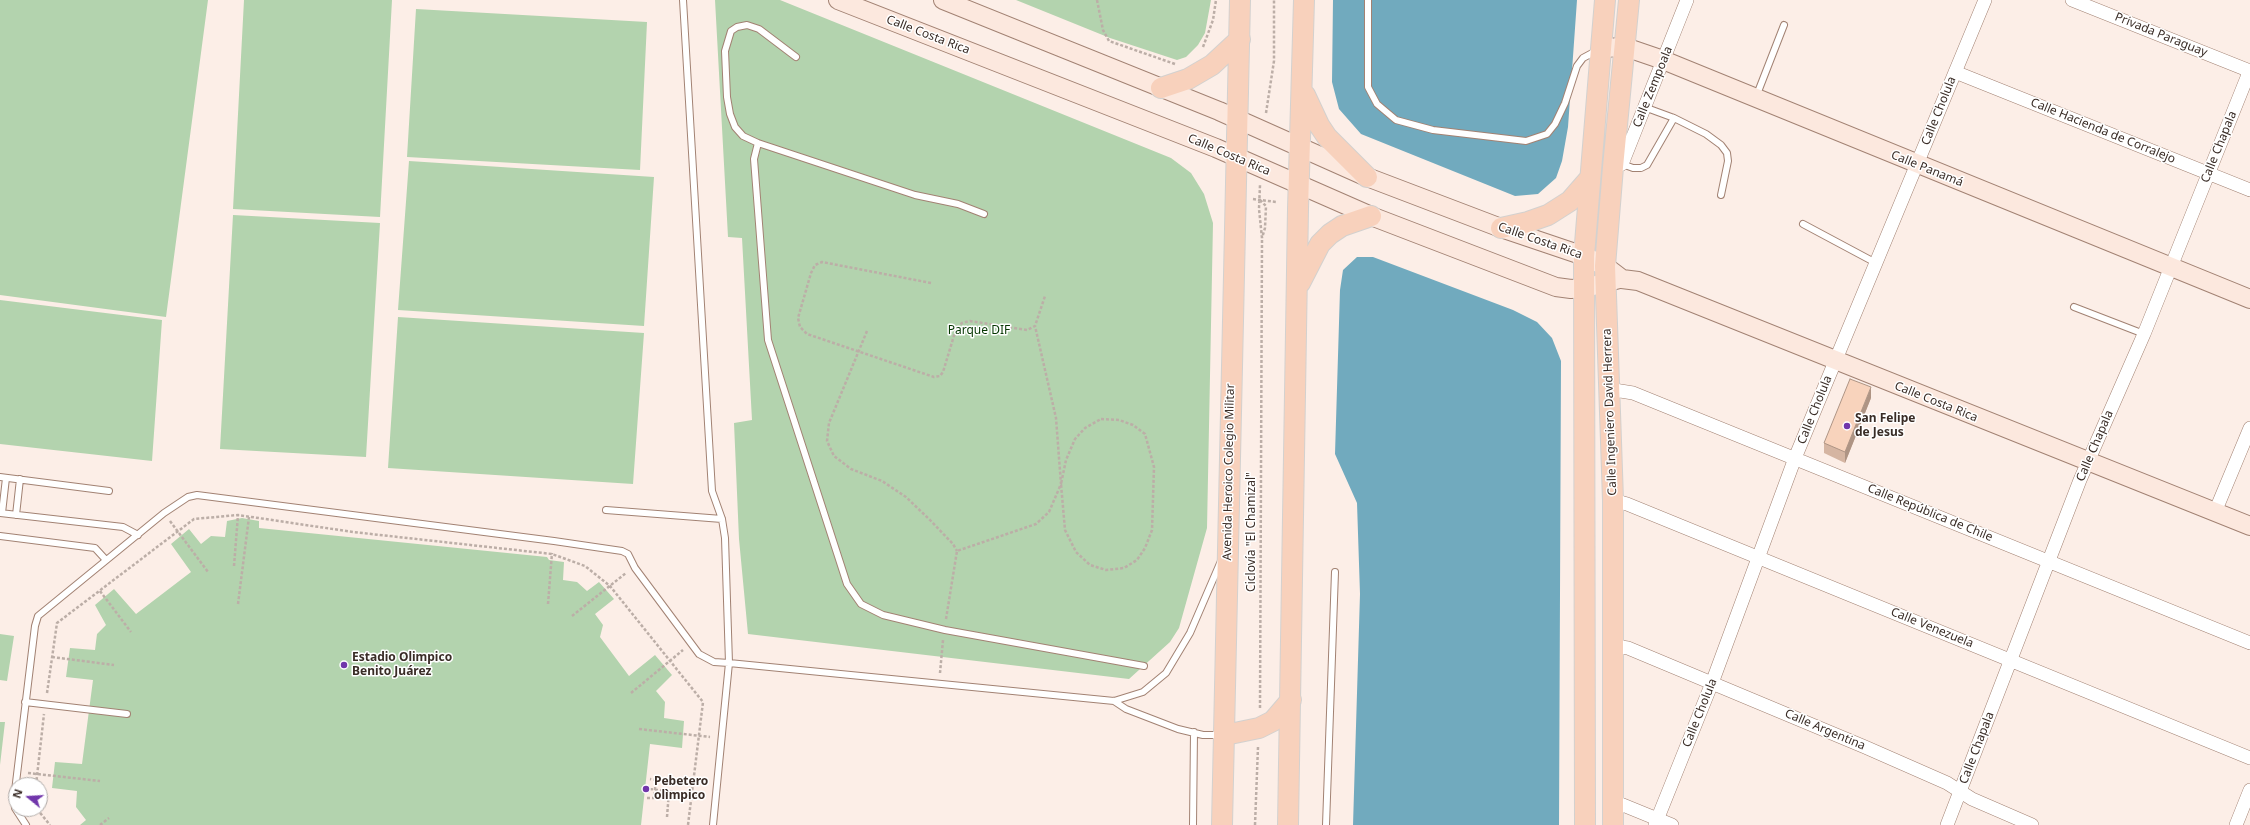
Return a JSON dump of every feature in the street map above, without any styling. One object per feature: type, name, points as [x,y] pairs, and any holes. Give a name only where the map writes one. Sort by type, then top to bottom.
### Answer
[{"type":"main road","name":"Calle Costa Rica","points":[[838,0],[1237,157],[1299,186],[1371,216],[1556,287],[1571,289],[1585,288],[1611,276]]},
{"type":"main road","name":"Calle Costa Rica","points":[[943,0],[1238,119],[1301,146],[1367,177],[1502,228],[1584,256],[1611,276],[1638,282],[2088,463],[2250,526]]},
{"type":"main road","name":"Avenida Heroico Colegio Militar","points":[[1222,825],[1240,0]]},
{"type":"main road","points":[[1288,825],[1297,288],[1304,0]]},
{"type":"main road","name":"Calle Ingeniero David Herrera","points":[[1585,825],[1584,256],[1605,0]]},
{"type":"main road","name":"Calle Ingeniero David Herrera","points":[[1614,825],[1613,500],[1608,390],[1611,276],[1629,0]]},
{"type":"main road","points":[[1161,88],[1188,79],[1212,65],[1240,39]]},
{"type":"main road","name":"Calle Panamá","points":[[1601,48],[1625,47],[1663,60],[1917,165],[2250,299]]},
{"type":"main road","points":[[1303,88],[1313,114],[1327,137],[1367,177]]},
{"type":"main road","points":[[1502,228],[1548,216],[1570,201],[1590,178]]},
{"type":"main road","points":[[1297,288],[1320,244],[1342,226],[1371,216]]},
{"type":"main road","points":[[1225,735],[1259,728],[1273,721],[1291,700]]},
{"type":"street","name":"Calle Zempoala","points":[[1617,166],[1644,107],[1687,0]]},
{"type":"street","name":"Calle Cholula","points":[[1656,822],[1712,683],[1795,458],[1985,0]]},
{"type":"street","name":"Privada Paraguay","points":[[2072,0],[2250,71]]},
{"type":"street","name":"Calle Chapala","points":[[1947,825],[2088,463],[2144,334],[2250,71]]},
{"type":"street","name":"Calle Hacienda de Corralejo","points":[[1956,72],[2250,190]]},
{"type":"street","name":"Calle República de Chile","points":[[1608,390],[1632,393],[1795,458],[2049,563],[2250,643]]},
{"type":"street","points":[[2215,512],[2250,428]]},
{"type":"street","name":"Calle Venezuela","points":[[1613,500],[1623,502],[2250,758]]},
{"type":"street","name":"Calle Argentina","points":[[1614,646],[1628,648],[1946,782],[1972,799],[2032,825]]},
{"type":"street","points":[[2236,825],[2250,790]]},
{"type":"street","points":[[1614,804],[1623,805],[1656,822],[1672,825]]},
{"type":"lane","points":[[683,0],[712,491],[722,519],[726,553],[729,663],[712,825]]},
{"type":"lane","points":[[1368,0],[1368,87],[1377,104],[1396,120],[1433,130],[1526,141],[1547,134],[1555,124],[1565,103],[1577,66],[1583,58],[1601,48]]},
{"type":"lane","points":[[1756,98],[1784,24]]},
{"type":"lane","points":[[796,58],[768,35],[746,25],[737,27],[731,31],[727,38],[725,50],[730,114],[735,127],[743,136],[758,143],[916,195],[958,204],[984,214]]},
{"type":"lane","points":[[1644,107],[1674,118],[1706,134],[1721,144],[1727,153],[1728,161],[1721,195]]},
{"type":"lane","points":[[1617,166],[1641,168],[1647,165],[1674,118]]},
{"type":"lane","points":[[758,143],[754,159],[768,340],[847,584],[861,604],[883,615],[945,630],[1144,666]]},
{"type":"lane","points":[[1803,224],[1876,263]]},
{"type":"lane","points":[[2074,307],[2144,334]]},
{"type":"lane","points":[[109,491],[3,478],[4,501],[1,513],[123,527],[138,535]]},
{"type":"lane","points":[[16,515],[20,479]]},
{"type":"lane","points":[[26,825],[15,808],[17,772],[35,626],[38,616],[164,513],[188,497],[196,496],[240,500],[622,551],[631,558],[635,568],[690,644],[705,659],[729,663],[939,685],[1114,701],[1143,692],[1166,673],[1190,634],[1228,545]]},
{"type":"lane","points":[[4,501],[17,503]]},
{"type":"lane","points":[[606,510],[722,519]]},
{"type":"lane","points":[[0,536],[94,548],[106,560]]},
{"type":"lane","points":[[1326,825],[1335,572]]},
{"type":"lane","points":[[1114,701],[1126,709],[1178,729],[1203,735],[1225,735]]},
{"type":"lane","points":[[25,702],[127,714]]},
{"type":"lane","points":[[1193,825],[1194,732]]},
{"type":"path","points":[[1097,0],[1103,30],[1109,41],[1175,64],[1181,62]]},
{"type":"path","points":[[1198,51],[1203,46],[1213,20],[1216,0]]},
{"type":"path","points":[[1266,114],[1274,61],[1274,0]]},
{"type":"path","name":"Ciclovía \"El Chamizal\"","points":[[1255,825],[1262,669],[1262,238],[1259,208],[1260,190]]},
{"type":"path","points":[[1250,199],[1276,202]]},
{"type":"path","name":"Ciclovía \"El Chamizal\"","points":[[1260,200],[1266,206],[1265,228],[1262,238]]},
{"type":"path","points":[[931,283],[822,262],[816,265],[811,272],[798,318],[800,327],[807,334],[934,377],[940,376],[943,372],[956,329],[962,323],[970,321],[1027,330],[1035,326]]},
{"type":"path","points":[[957,551],[1036,524],[1048,512],[1061,484],[1066,460],[1075,439],[1085,428],[1101,419],[1119,420],[1133,425],[1145,434],[1154,467],[1154,515],[1150,536],[1145,548],[1137,560],[1124,568],[1106,570],[1090,565],[1076,552],[1065,530],[1061,484],[1056,418],[1035,326],[1045,296]]},
{"type":"path","points":[[867,331],[829,423],[827,441],[834,456],[850,469],[882,481],[906,497],[935,525],[957,551],[945,630],[939,685]]},
{"type":"path","points":[[234,566],[240,500]]},
{"type":"path","points":[[164,513],[208,572]]},
{"type":"path","points":[[37,777],[57,624],[100,592],[176,531],[194,519],[238,516],[353,532],[552,554],[585,566],[610,586],[703,702],[688,825]]},
{"type":"path","points":[[238,604],[249,517]]},
{"type":"path","points":[[548,604],[554,541]]},
{"type":"path","points":[[572,616],[622,575],[635,568]]},
{"type":"path","points":[[100,592],[131,632]]},
{"type":"path","points":[[631,693],[690,644]]},
{"type":"path","points":[[52,657],[114,665]]},
{"type":"path","points":[[639,729],[722,738]]},
{"type":"path","points":[[17,772],[100,782]]},
{"type":"path","points":[[647,798],[654,798],[656,780],[650,779]]},
{"type":"path","points":[[650,789],[716,797]]},
{"type":"path","points":[[667,817],[669,791]]},
{"type":"path","points":[[44,817],[50,825]]},
{"type":"path","points":[[100,825],[109,818]]},
{"type":"green space","points":[[0,0],[208,0],[166,317],[0,295]]},
{"type":"green space","points":[[244,0],[392,0],[380,217],[233,209]]},
{"type":"green space","name":"Parque DIF","points":[[715,0],[780,0],[1171,158],[1191,173],[1204,194],[1213,223],[1207,528],[1179,628],[1170,642],[1129,679],[748,634],[739,539],[734,423],[752,420],[742,238],[728,237]]},
{"type":"green space","points":[[1016,0],[1211,0],[1205,33],[1198,45],[1186,57],[1177,60],[1110,38]]},
{"type":"green space","points":[[416,9],[647,22],[640,170],[407,157]]},
{"type":"green space","points":[[409,161],[654,177],[644,326],[398,310]]},
{"type":"green space","points":[[233,215],[380,223],[366,457],[220,449]]},
{"type":"green space","points":[[0,300],[162,320],[152,461],[0,444]]},
{"type":"green space","points":[[398,317],[644,333],[633,484],[388,468]]},
{"type":"green space","name":"Estadio Olimpico Benito Juárez","points":[[242,518],[259,521],[259,528],[547,557],[549,560],[564,562],[563,580],[577,582],[587,591],[599,582],[614,599],[595,614],[603,625],[600,637],[629,676],[655,655],[672,675],[656,691],[665,702],[664,718],[684,721],[682,748],[650,744],[641,825],[80,825],[86,820],[76,807],[77,791],[52,788],[55,762],[82,764],[93,680],[66,677],[70,648],[95,650],[97,634],[106,625],[95,605],[114,589],[136,614],[191,572],[171,544],[189,529],[201,544],[211,536],[225,537],[227,521]]},
{"type":"green space","points":[[0,634],[14,636],[7,681],[0,680]]},
{"type":"green space","points":[[0,722],[5,722],[0,765]]},
{"type":"water","points":[[1333,0],[1577,0],[1568,127],[1562,161],[1556,178],[1538,194],[1515,196],[1361,134],[1339,109],[1332,82]]},
{"type":"water","points":[[1357,257],[1373,257],[1513,310],[1537,322],[1552,338],[1561,361],[1559,825],[1353,825],[1360,594],[1357,503],[1335,454],[1340,290],[1343,270]]},
{"type":"building","name":"San Felipe de Jesus","points":[[1850,379],[1871,387],[1845,452],[1824,443]]},
{"type":"place","name":"San Felipe de Jesus","points":[[1847,426]]},
{"type":"place","name":"Estadio Olimpico Benito Juárez","points":[[344,665]]},
{"type":"place","name":"Pebetero olìmpico","points":[[646,789]]}]
